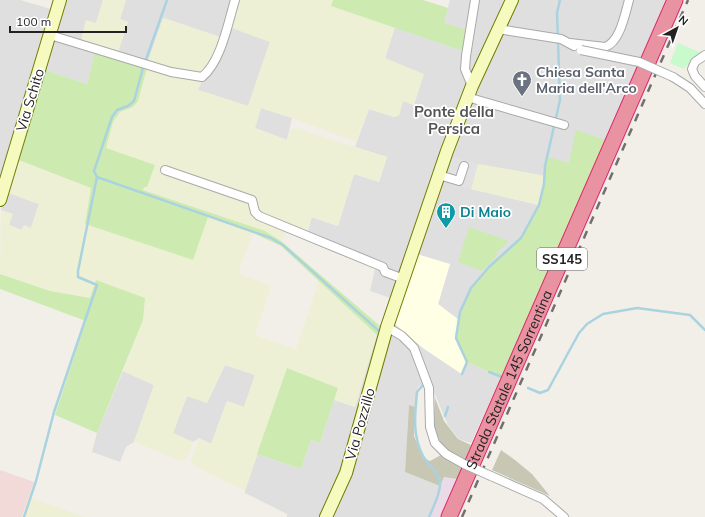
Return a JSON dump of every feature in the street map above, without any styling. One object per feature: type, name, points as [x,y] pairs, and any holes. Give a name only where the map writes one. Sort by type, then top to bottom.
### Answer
[{"type":"highway","name":"Strada Statale 145 Sorrentina","points":[[449,517],[675,0]]},
{"type":"main road","name":"Via Schito","points":[[0,200],[60,0]]},
{"type":"main road","name":"Via Pozzillo","points":[[326,517],[346,474],[387,327],[439,175],[470,92],[512,0]]},
{"type":"street","points":[[50,35],[171,72],[202,77],[210,70],[216,58],[235,0]]},
{"type":"street","points":[[475,0],[465,69],[470,92],[564,125]]},
{"type":"street","points":[[498,30],[558,39],[570,43],[605,47],[610,45],[616,36],[629,0]]},
{"type":"street","points":[[570,43],[581,50],[639,62],[673,77],[690,88],[705,104]]},
{"type":"street","points":[[705,55],[695,62],[692,69],[695,76],[705,87]]},
{"type":"street","points":[[439,175],[459,181],[464,166]]},
{"type":"street","points":[[165,170],[252,200],[255,212],[258,216],[383,267],[385,272],[404,279]]},
{"type":"street","points":[[387,327],[402,336],[414,348],[429,388],[430,427],[435,443],[446,454],[464,464],[543,499],[564,517]]},
{"type":"shaded area","points":[[0,0],[20,0],[51,9],[53,0],[103,0],[96,23],[81,40],[97,46],[87,84],[35,67],[0,179]]},
{"type":"shaded area","points":[[103,0],[126,0],[120,19],[128,22],[118,52],[81,40],[86,20],[96,23]]},
{"type":"shaded area","points":[[126,0],[232,0],[270,42],[248,106],[198,90],[220,37],[164,18],[148,61],[118,52],[128,22],[120,19]]},
{"type":"shaded area","points":[[239,0],[333,0],[331,6],[395,27],[385,58],[424,74],[414,105],[403,101],[399,115],[394,117],[369,109],[356,142],[261,108],[255,128],[287,140],[290,129],[298,129],[387,157],[379,182],[354,174],[338,226],[312,217],[306,238],[287,232],[281,241],[265,231],[98,174],[113,122],[120,112],[133,107],[147,68],[202,80],[198,90],[248,106],[270,42],[229,27]]},
{"type":"shaded area","points":[[450,0],[668,0],[606,140],[569,164],[545,166],[545,176],[478,164],[471,189],[539,205],[521,238],[489,267],[460,312],[459,320],[438,304],[450,264],[402,302],[370,291],[376,265],[306,238],[311,217],[338,226],[354,174],[379,182],[387,157],[355,147],[369,109],[394,117],[399,115],[403,101],[414,105],[385,58],[395,27],[463,51],[444,23]]},
{"type":"shaded area","points":[[163,18],[220,37],[207,71],[198,74],[148,61]]},
{"type":"shaded area","points":[[261,108],[292,118],[287,140],[255,128]]},
{"type":"shaded area","points":[[453,157],[478,164],[471,189],[444,182]]},
{"type":"shaded area","points":[[16,159],[91,188],[85,224],[193,260],[207,217],[253,233],[238,273],[271,286],[255,335],[296,349],[319,281],[377,335],[355,407],[334,400],[338,388],[287,368],[245,491],[195,467],[191,461],[199,438],[211,444],[227,401],[244,407],[255,375],[225,365],[207,403],[187,396],[173,433],[193,442],[187,458],[181,461],[134,442],[154,385],[123,371],[143,320],[96,280],[90,298],[50,291],[0,274],[1,210],[13,214],[9,225],[21,230],[24,225],[31,228],[39,204],[6,192]]},
{"type":"shaded area","points":[[478,164],[545,176],[539,205],[471,189]]},
{"type":"shaded area","points":[[6,192],[39,204],[31,228],[22,230],[9,225],[1,210]]},
{"type":"shaded area","points":[[417,254],[450,264],[438,304],[459,320],[456,338],[467,362],[462,374],[423,348],[395,324]]},
{"type":"shaded area","points":[[395,324],[423,348],[461,374],[467,362],[501,377],[471,443],[459,439],[448,425],[429,380],[418,387],[415,407],[409,405],[405,472],[440,486],[429,517],[287,517],[287,514],[245,493],[257,454],[301,469],[311,440],[320,443],[334,400],[355,407],[379,325]]},
{"type":"shaded area","points":[[225,365],[255,375],[244,407],[227,401],[211,444],[199,438],[193,442],[173,433],[187,396],[207,403]]},
{"type":"shaded area","points":[[123,371],[154,385],[134,442],[126,447],[120,462],[92,452],[97,433]]},
{"type":"shaded area","points":[[435,398],[444,421],[458,439],[471,445],[457,479],[444,477],[440,486],[405,472],[409,405],[415,407],[414,436],[423,458],[430,461],[448,451],[441,443],[434,430]]},
{"type":"shaded area","points":[[501,450],[532,474],[550,496],[492,470]]},
{"type":"shaded area","points":[[0,470],[34,482],[22,517],[0,517]]},
{"type":"shaded area","points":[[443,477],[457,479],[441,517],[429,517]]},
{"type":"shaded area","points":[[29,497],[85,517],[22,517]]},
{"type":"green space","points":[[333,0],[423,0],[448,8],[444,23],[466,30],[463,51],[331,6]]},
{"type":"green space","points":[[678,43],[702,53],[694,57],[684,69],[670,63]]},
{"type":"green space","points":[[95,52],[147,68],[138,101],[133,107],[120,112],[113,122],[106,148],[155,165],[147,187],[144,187],[143,190],[265,231],[281,241],[379,325],[377,335],[281,246],[253,233],[208,217],[193,260],[85,224],[91,188],[16,159],[42,69],[87,84]]},
{"type":"green space","points":[[576,130],[606,140],[501,377],[467,362],[456,338],[460,312],[471,288],[489,267],[521,238],[539,205],[544,184],[547,157],[569,163]]},
{"type":"green space","points":[[469,227],[509,241],[496,253],[498,255],[482,271],[458,262]]},
{"type":"green space","points":[[0,274],[50,291],[90,298],[96,280],[145,298],[143,320],[97,433],[55,415],[86,321],[0,289]]},
{"type":"green space","points":[[287,368],[338,388],[320,443],[311,440],[301,469],[257,454]]},
{"type":"waterway","points":[[167,0],[143,68],[134,101],[128,106],[117,110],[112,117],[94,171],[97,177],[271,238],[283,245],[380,332]]},
{"type":"waterway","points":[[462,374],[467,362],[456,338],[460,312],[471,288],[489,267],[521,238],[539,205],[544,184],[545,166],[560,100],[557,13],[560,0]]},
{"type":"waterway","points":[[24,517],[36,481],[54,412],[97,285],[78,277],[97,177]]},
{"type":"waterway","points":[[528,388],[540,393],[548,390],[579,333],[587,324],[603,314],[637,308],[690,315],[705,330]]},
{"type":"waterway","points":[[489,372],[502,377]]},
{"type":"waterway","points":[[423,385],[417,392],[415,416],[417,440],[423,456],[436,472],[440,485],[438,497],[429,517]]},
{"type":"waterway","points":[[445,416],[448,407]]},
{"type":"railway","points":[[462,517],[688,0]]},
{"type":"place","name":"Chiesa Santa Maria dell'Arco","points":[[522,97]]},
{"type":"place","name":"Di Maio","points":[[446,229]]},
{"type":"district","name":"Ponte della Persica","points":[[454,120]]}]
